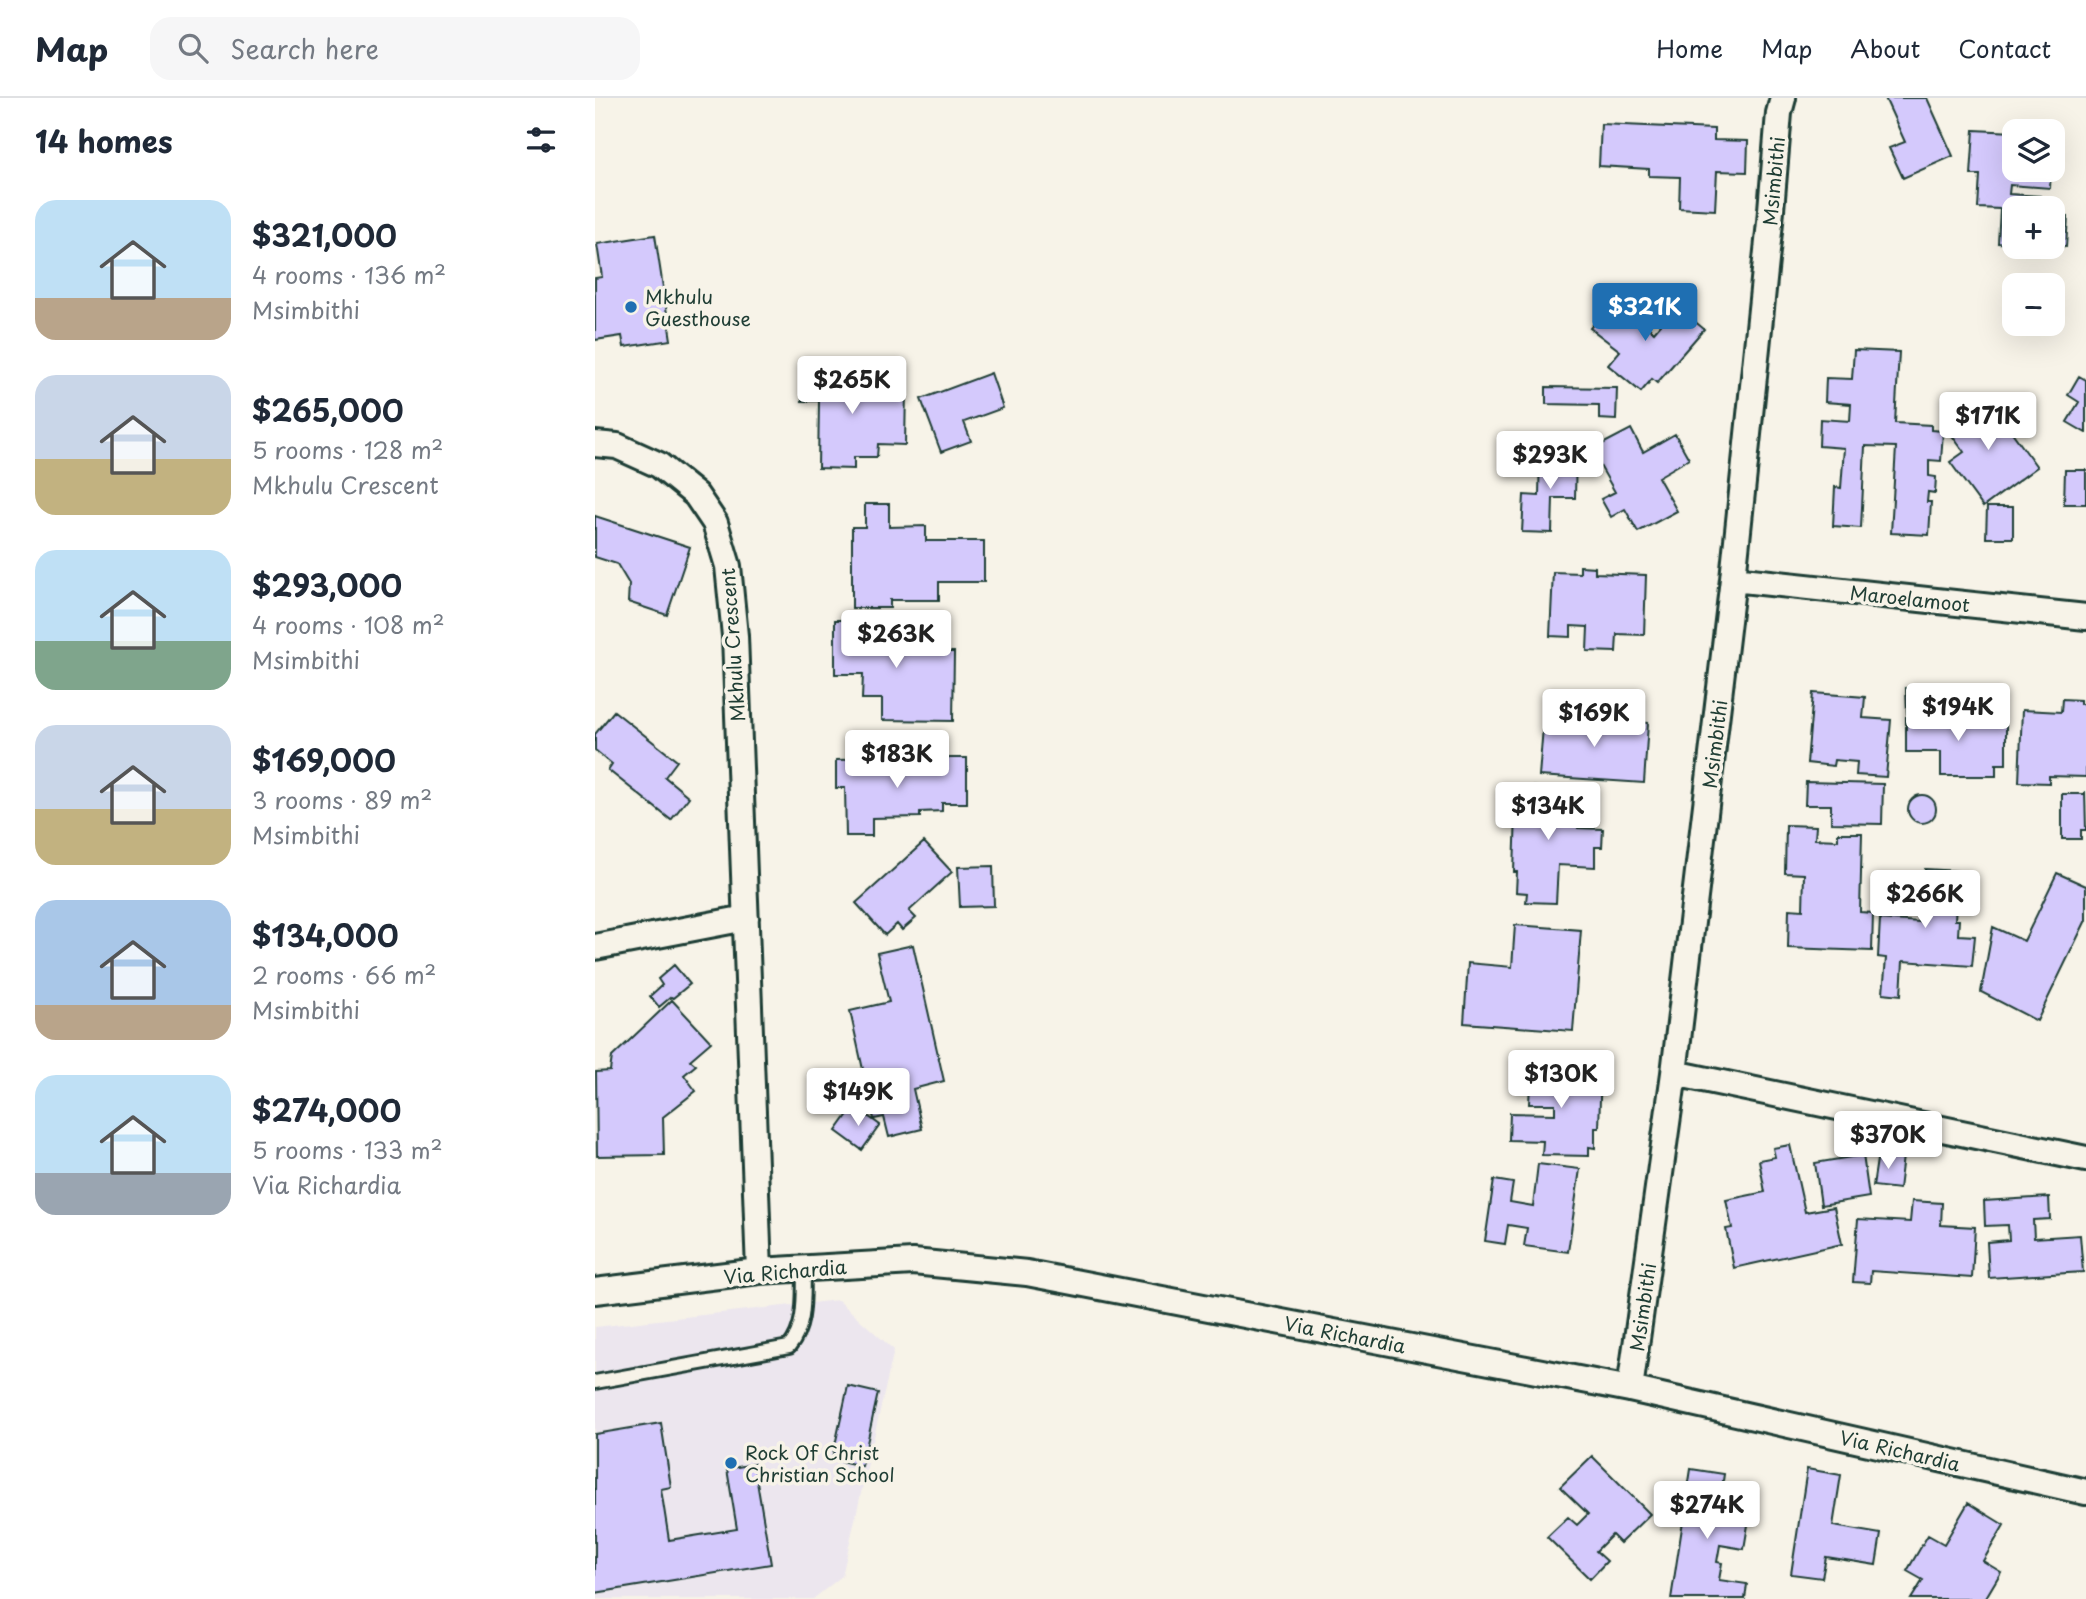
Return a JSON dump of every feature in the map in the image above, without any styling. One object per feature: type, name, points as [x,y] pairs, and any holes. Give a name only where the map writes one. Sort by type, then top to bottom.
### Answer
[{"type":"street","name":"Msimbithi","points":[[1630,1390],[1674,1073],[1733,579],[1779,113],[1783,98]]},
{"type":"street","name":"Mkhulu Crescent","points":[[595,444],[617,446],[659,465],[697,495],[715,523],[728,566],[735,636],[759,1271]]},
{"type":"street","name":"Maroelamoot","points":[[1733,579],[2086,617]]},
{"type":"street","points":[[595,947],[746,918]]},
{"type":"street","points":[[1674,1073],[2086,1159]]},
{"type":"street","name":"Via Richardia","points":[[595,1292],[759,1271],[913,1262],[1027,1273],[1630,1390],[2086,1492]]},
{"type":"lane","points":[[595,1382],[789,1347],[798,1335],[802,1317],[804,1268]]},
{"type":"shaded area","name":"Rock Of Christ Christian School","points":[[838,1300],[894,1350],[842,1576],[813,1599],[595,1599],[595,1327]]},
{"type":"building","points":[[1885,98],[1927,98],[1953,156],[1903,178],[1889,148],[1905,142]]},
{"type":"building","points":[[1601,124],[1714,129],[1714,140],[1748,141],[1747,172],[1717,171],[1715,210],[1679,208],[1680,177],[1649,176],[1649,169],[1599,166]]},
{"type":"building","points":[[1974,130],[2002,131],[2002,182],[2050,182],[2050,188],[2010,185],[2009,194],[2040,196],[2002,196],[2002,243],[1998,243],[2000,209],[1978,208],[1980,175],[1971,175]]},
{"type":"building","points":[[2065,217],[2068,217],[2065,247]]},
{"type":"building","name":"Mkhulu Guesthouse","points":[[655,235],[671,340],[624,347],[622,336],[595,340],[595,278],[602,277],[597,244]]},
{"type":"building","points":[[1614,299],[1654,332],[1676,306],[1704,329],[1657,383],[1652,379],[1641,392],[1608,365],[1620,351],[1590,328]]},
{"type":"building","points":[[1854,350],[1899,352],[1895,423],[1931,425],[1931,430],[1943,431],[1941,461],[1929,460],[1929,476],[1936,477],[1935,493],[1928,492],[1927,502],[1931,502],[1929,535],[1891,533],[1896,447],[1865,446],[1861,528],[1833,526],[1835,487],[1841,488],[1844,448],[1819,446],[1820,419],[1850,421],[1851,404],[1825,402],[1826,378],[1852,379]]},
{"type":"building","points":[[803,361],[845,362],[845,394],[871,394],[871,387],[906,388],[905,445],[878,444],[877,457],[854,457],[854,469],[818,468],[819,401],[802,401]]},
{"type":"building","points":[[991,373],[1003,408],[964,422],[971,441],[941,452],[921,399]]},
{"type":"building","points":[[2079,376],[2086,380],[2086,433],[2067,422],[2079,402],[2068,395]]},
{"type":"building","points":[[1546,387],[1617,388],[1616,420],[1599,419],[1599,405],[1546,404]]},
{"type":"building","points":[[1986,396],[2037,467],[1983,507],[1950,462],[1964,452],[1945,426]]},
{"type":"building","points":[[1631,429],[1643,452],[1675,434],[1689,459],[1658,477],[1677,511],[1638,532],[1625,509],[1611,517],[1601,499],[1615,492],[1591,450]]},
{"type":"building","points":[[1540,452],[1576,453],[1575,498],[1553,498],[1552,533],[1522,532],[1524,495],[1539,496]]},
{"type":"building","points":[[2065,470],[2086,470],[2086,504],[2064,504]]},
{"type":"building","points":[[865,504],[889,504],[889,527],[926,526],[926,541],[984,541],[984,582],[939,582],[939,600],[890,600],[890,608],[852,608],[852,527],[865,527]]},
{"type":"building","points":[[1987,507],[2013,507],[2013,538],[1986,538]]},
{"type":"building","points":[[595,516],[690,547],[667,615],[628,602],[629,584],[617,564],[595,557]]},
{"type":"building","points":[[1580,566],[1595,567],[1595,573],[1646,575],[1644,635],[1617,634],[1616,652],[1587,651],[1588,627],[1571,626],[1571,637],[1550,636],[1553,572],[1580,573]]},
{"type":"building","points":[[835,620],[911,620],[910,652],[954,652],[953,721],[882,720],[882,699],[862,699],[863,674],[835,674]]},
{"type":"building","points":[[1906,688],[1931,688],[1931,705],[1925,705],[1925,714],[1907,714]]},
{"type":"building","points":[[1813,693],[1865,697],[1863,718],[1891,720],[1886,777],[1856,775],[1857,762],[1834,760],[1833,766],[1807,763]]},
{"type":"building","points":[[2062,699],[2080,700],[2080,704],[2086,704],[2086,777],[2049,776],[2049,783],[2019,782],[2022,710],[2061,712]]},
{"type":"building","points":[[1932,705],[1961,707],[1961,725],[2006,725],[2006,764],[1996,764],[1996,776],[1941,776],[1941,752],[1906,752],[1906,717],[1932,717]]},
{"type":"building","points":[[614,711],[677,761],[665,777],[689,797],[671,820],[608,770],[612,764],[595,750],[595,734]]},
{"type":"building","points":[[1544,715],[1648,723],[1644,783],[1539,776]]},
{"type":"building","points":[[944,758],[967,758],[967,803],[942,803],[942,811],[920,812],[920,817],[872,818],[872,836],[846,836],[845,788],[836,788],[836,760],[893,759],[893,767],[944,766]]},
{"type":"building","points":[[1806,782],[1883,784],[1882,824],[1831,823],[1831,805],[1805,805]]},
{"type":"building","points":[[1508,786],[1537,787],[1536,799],[1579,800],[1578,828],[1603,829],[1602,847],[1595,847],[1595,867],[1558,865],[1556,903],[1526,902],[1527,893],[1516,892],[1516,813],[1507,813]]},
{"type":"building","points":[[2085,791],[2086,830],[2081,830],[2081,839],[2062,839],[2062,794],[2085,794]]},
{"type":"building","points":[[1922,795],[1932,799],[1936,809],[1932,819],[1922,823],[1912,819],[1908,809],[1912,799]]},
{"type":"building","points":[[1786,825],[1816,826],[1815,839],[1838,840],[1838,833],[1862,833],[1860,912],[1873,913],[1872,951],[1788,948],[1789,909],[1803,910],[1804,874],[1785,873]]},
{"type":"building","points":[[924,842],[952,872],[909,911],[916,918],[902,930],[897,924],[885,935],[856,903]]},
{"type":"building","points":[[993,866],[994,906],[960,907],[958,867]]},
{"type":"building","points":[[1925,869],[1958,871],[1955,920],[1959,920],[1958,935],[1975,936],[1972,966],[1903,961],[1901,995],[1883,993],[1886,958],[1878,957],[1880,919],[1919,922],[1920,905],[1903,904],[1904,882],[1924,883]]},
{"type":"building","points":[[2057,873],[2086,886],[2086,920],[2037,1021],[1981,992],[1993,927],[2024,941]]},
{"type":"building","points":[[1515,925],[1581,930],[1573,1031],[1464,1023],[1468,963],[1512,967]]},
{"type":"building","points":[[913,945],[944,1081],[913,1089],[922,1129],[889,1137],[884,1117],[874,1119],[850,1011],[889,1002],[877,953]]},
{"type":"building","points":[[674,965],[690,984],[659,1007],[650,996],[662,985],[658,979]]},
{"type":"building","points":[[672,1000],[711,1042],[690,1060],[696,1065],[684,1075],[696,1091],[663,1117],[664,1155],[597,1156],[596,1072],[610,1071],[612,1057]]},
{"type":"building","points":[[1521,1066],[1601,1069],[1599,1128],[1595,1128],[1595,1148],[1589,1147],[1589,1156],[1542,1155],[1543,1141],[1509,1140],[1510,1113],[1555,1114],[1555,1104],[1529,1104],[1530,1083],[1521,1083]]},
{"type":"building","points":[[854,1106],[880,1125],[862,1150],[836,1131]]},
{"type":"building","points":[[1790,1145],[1805,1212],[1834,1207],[1842,1244],[1734,1268],[1726,1229],[1732,1228],[1726,1200],[1765,1192],[1759,1160],[1775,1157],[1773,1148]]},
{"type":"building","points":[[1878,1153],[1903,1156],[1899,1189],[1873,1186]]},
{"type":"building","points":[[1863,1155],[1869,1197],[1821,1205],[1815,1163]]},
{"type":"building","points":[[1538,1164],[1580,1169],[1568,1252],[1524,1246],[1527,1228],[1508,1225],[1505,1244],[1485,1241],[1494,1180],[1513,1183],[1510,1202],[1533,1206]]},
{"type":"building","points":[[2049,1197],[2050,1219],[2033,1220],[2034,1238],[2080,1235],[2083,1272],[1989,1278],[1987,1242],[2009,1240],[2008,1225],[1985,1226],[1984,1201]]},
{"type":"building","points":[[1912,1201],[1942,1203],[1941,1225],[1975,1227],[1972,1278],[1871,1271],[1870,1283],[1853,1282],[1858,1219],[1910,1222]]},
{"type":"building","points":[[848,1386],[878,1393],[862,1466],[832,1459]]},
{"type":"building","points":[[661,1423],[671,1487],[661,1489],[669,1540],[737,1529],[727,1469],[754,1464],[771,1564],[595,1593],[595,1434]]},
{"type":"building","points":[[1592,1456],[1650,1514],[1620,1543],[1612,1535],[1596,1551],[1607,1561],[1590,1579],[1547,1537],[1568,1517],[1577,1525],[1588,1514],[1560,1487]]},
{"type":"building","points":[[1691,1469],[1724,1474],[1719,1508],[1750,1513],[1744,1549],[1720,1545],[1717,1562],[1722,1563],[1719,1580],[1747,1584],[1745,1599],[1671,1599]]},
{"type":"building","points":[[1807,1469],[1841,1475],[1833,1526],[1881,1534],[1876,1565],[1826,1557],[1822,1578],[1791,1574]]},
{"type":"building","points":[[1968,1503],[2004,1525],[1983,1561],[2001,1572],[1985,1599],[1911,1599],[1923,1580],[1907,1571],[1928,1535],[1944,1544]]},
{"type":"place","name":"Mkhulu Guesthouse","points":[[631,307]]},
{"type":"place","name":"Rock Of Christ Christian School","points":[[731,1463]]}]
